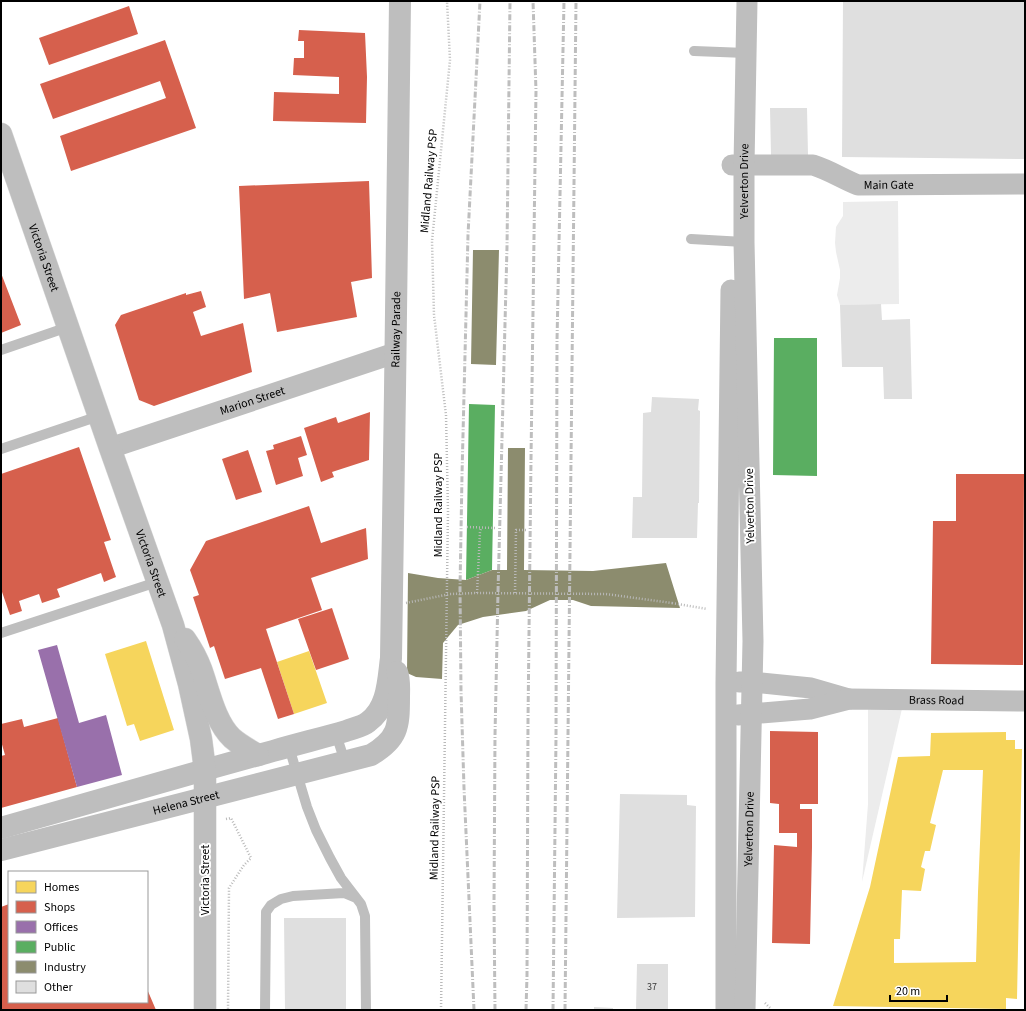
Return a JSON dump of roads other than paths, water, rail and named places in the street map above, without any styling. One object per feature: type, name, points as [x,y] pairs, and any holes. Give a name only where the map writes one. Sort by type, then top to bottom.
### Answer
[{"type":"main road","name":"Railway Parade","points":[[336,734],[363,725],[374,717],[379,711],[382,705],[388,680],[391,658],[400,1]]},
{"type":"main road","name":"Victoria Street","points":[[1,134],[173,625],[189,684],[202,744],[205,770],[206,1010]]},
{"type":"main road","points":[[173,625],[193,650],[215,711],[225,730],[239,744],[258,755]]},
{"type":"main road","name":"Railway Parade","points":[[371,755],[388,743],[396,732],[398,724],[398,676],[391,658]]},
{"type":"main road","points":[[1,828],[336,734]]},
{"type":"main road","name":"Helena Street","points":[[1,850],[371,755]]},
{"type":"street","name":"Yelverton Drive","points":[[734,1],[740,53]]},
{"type":"street","name":"Yelverton Drive","points":[[726,1010],[727,613],[738,241],[740,53],[747,1]]},
{"type":"street","name":"Main Gate","points":[[738,165],[813,165],[823,168],[847,181],[858,184],[1025,184]]},
{"type":"street","name":"Yelverton Drive","points":[[738,241],[753,641],[745,1010]]},
{"type":"street","name":"Marion Street","points":[[110,448],[395,354]]},
{"type":"street","name":"Brass Road","points":[[726,682],[752,682],[811,688],[849,699]]},
{"type":"street","name":"Brass Road","points":[[726,717],[810,709],[849,699],[1025,701]]},
{"type":"lane","points":[[694,51],[740,53]]},
{"type":"lane","points":[[691,239],[738,241]]},
{"type":"lane","points":[[1,350],[68,327]]},
{"type":"lane","points":[[1,449],[99,416]]},
{"type":"lane","points":[[1,633],[157,582]]},
{"type":"lane","points":[[336,734],[345,762]]},
{"type":"lane","points":[[289,747],[307,807],[316,830],[341,878],[361,904],[365,916],[366,1010]]},
{"type":"lane","points":[[265,1010],[266,912],[271,905],[281,899],[293,896],[344,894],[356,898]]},
{"type":"railway","points":[[474,1010],[464,788],[460,588],[468,235],[480,1]]},
{"type":"railway","points":[[495,1010],[495,735],[507,247],[510,1]]},
{"type":"railway","points":[[526,1010],[536,91],[533,1]]},
{"type":"railway","points":[[553,1010],[556,737],[557,341],[564,1]]},
{"type":"railway","points":[[565,1010],[576,1]]}]
